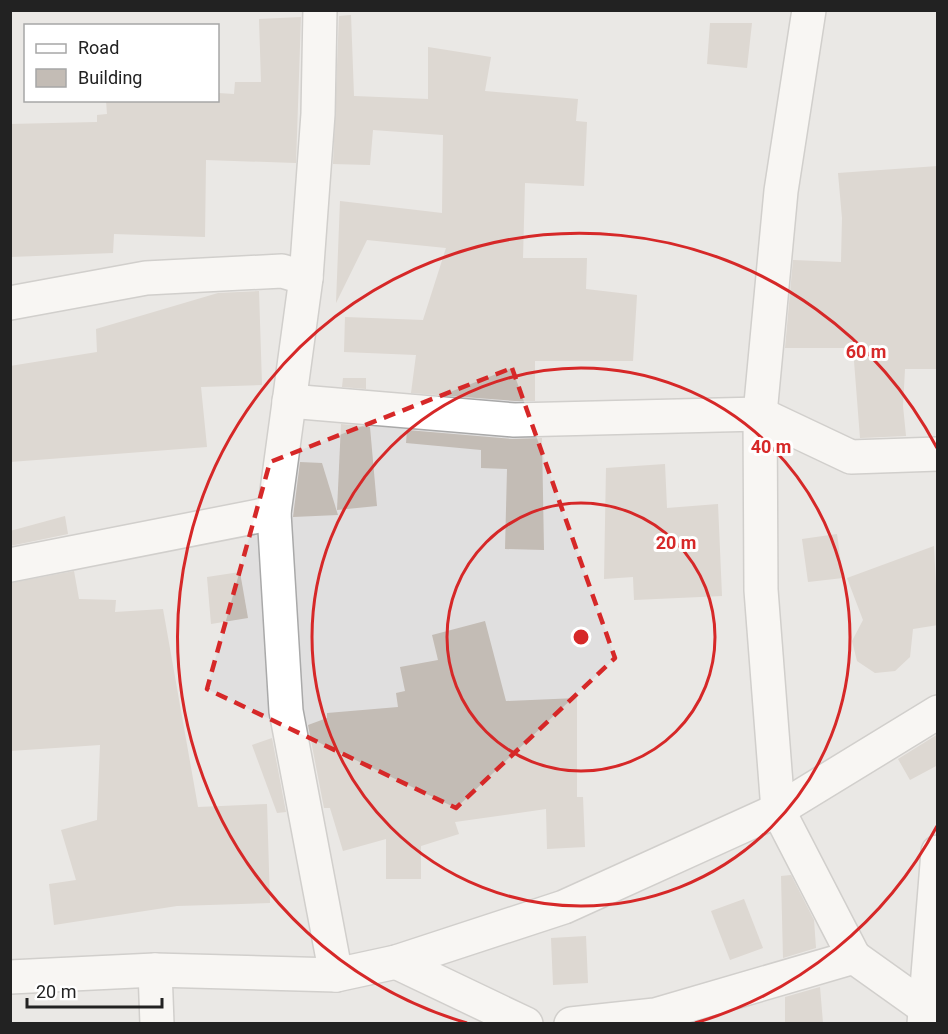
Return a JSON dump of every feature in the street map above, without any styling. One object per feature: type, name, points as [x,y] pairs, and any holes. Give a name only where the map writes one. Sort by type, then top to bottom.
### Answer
[{"type":"street","points":[[320,10],[318,114],[306,278],[274,513],[286,711],[336,975]]},
{"type":"street","points":[[809,10],[781,191],[760,414],[761,590],[778,810],[854,957],[928,1012]]},
{"type":"street","points":[[10,303],[146,278],[282,272],[306,278]]},
{"type":"street","points":[[289,401],[514,420],[760,414],[851,457],[938,454]]},
{"type":"street","points":[[10,565],[274,513]]},
{"type":"street","points":[[10,977],[155,970],[336,975],[396,962],[564,907],[778,810],[938,712]]},
{"type":"street","points":[[928,1012],[938,852]]},
{"type":"street","points":[[571,1023],[655,1015],[854,957]]},
{"type":"street","points":[[396,962],[526,1023]]},
{"type":"street","points":[[155,970],[157,1023]]},
{"type":"highlighted area","points":[[512,368],[615,658],[456,808],[207,689],[270,462]]},
{"type":"shaded area","points":[[11,11],[937,11],[937,1023],[11,1023]]},
{"type":"building","points":[[351,15],[354,96],[428,99],[428,47],[491,57],[485,91],[578,99],[576,121],[587,122],[584,186],[525,183],[523,258],[587,258],[586,289],[637,295],[633,361],[535,361],[535,401],[515,401],[411,393],[416,355],[344,352],[345,317],[423,320],[446,248],[367,240],[336,303],[340,201],[442,213],[443,135],[373,130],[370,165],[333,164],[339,16]]},
{"type":"building","points":[[301,17],[296,163],[206,160],[205,237],[114,234],[113,253],[10,257],[10,124],[97,122],[97,115],[107,114],[106,102],[219,102],[219,93],[234,94],[235,82],[261,82],[259,19]]},
{"type":"building","points":[[710,23],[752,23],[747,68],[707,64]]},
{"type":"building","points":[[938,166],[938,369],[905,369],[903,406],[906,436],[860,438],[853,348],[785,348],[793,260],[841,262],[842,218],[838,173]]},
{"type":"building","points":[[259,291],[262,385],[201,387],[207,447],[10,462],[10,366],[97,352],[96,329],[218,293]]},
{"type":"building","points":[[343,378],[366,378],[366,389],[342,387]]},
{"type":"building","points":[[341,424],[370,427],[377,506],[337,510]]},
{"type":"building","points":[[407,430],[512,439],[542,438],[544,550],[505,549],[507,469],[481,468],[481,450],[406,443]]},
{"type":"building","points":[[300,462],[322,463],[338,515],[293,517]]},
{"type":"building","points":[[665,464],[667,508],[718,504],[722,596],[634,600],[633,577],[604,579],[606,468]]},
{"type":"building","points":[[65,516],[68,534],[10,546],[10,531]]},
{"type":"building","points":[[837,534],[843,578],[808,582],[802,539]]},
{"type":"building","points":[[934,546],[938,625],[913,629],[910,657],[895,671],[875,673],[857,661],[852,641],[863,620],[847,578]]},
{"type":"building","points":[[74,571],[79,599],[116,600],[115,612],[163,609],[198,807],[267,804],[270,903],[177,906],[54,925],[49,884],[76,880],[61,830],[97,820],[100,745],[10,751],[10,583]]},
{"type":"building","points":[[240,572],[248,618],[211,624],[207,577]]},
{"type":"building","points":[[485,621],[506,701],[577,698],[577,797],[583,797],[585,847],[547,849],[546,809],[455,822],[459,834],[421,846],[421,879],[386,879],[386,839],[343,851],[330,808],[324,808],[308,725],[327,718],[327,713],[398,707],[396,693],[405,691],[400,667],[438,660],[432,635]]},
{"type":"building","points":[[938,734],[938,765],[910,780],[898,759]]},
{"type":"building","points":[[272,738],[286,812],[277,813],[252,745]]},
{"type":"building","points":[[791,875],[814,920],[816,948],[783,958],[781,876]]},
{"type":"building","points":[[744,899],[763,948],[730,960],[711,911]]},
{"type":"building","points":[[586,936],[588,983],[553,985],[551,938]]},
{"type":"building","points":[[820,987],[823,1023],[785,1023],[785,997]]}]
